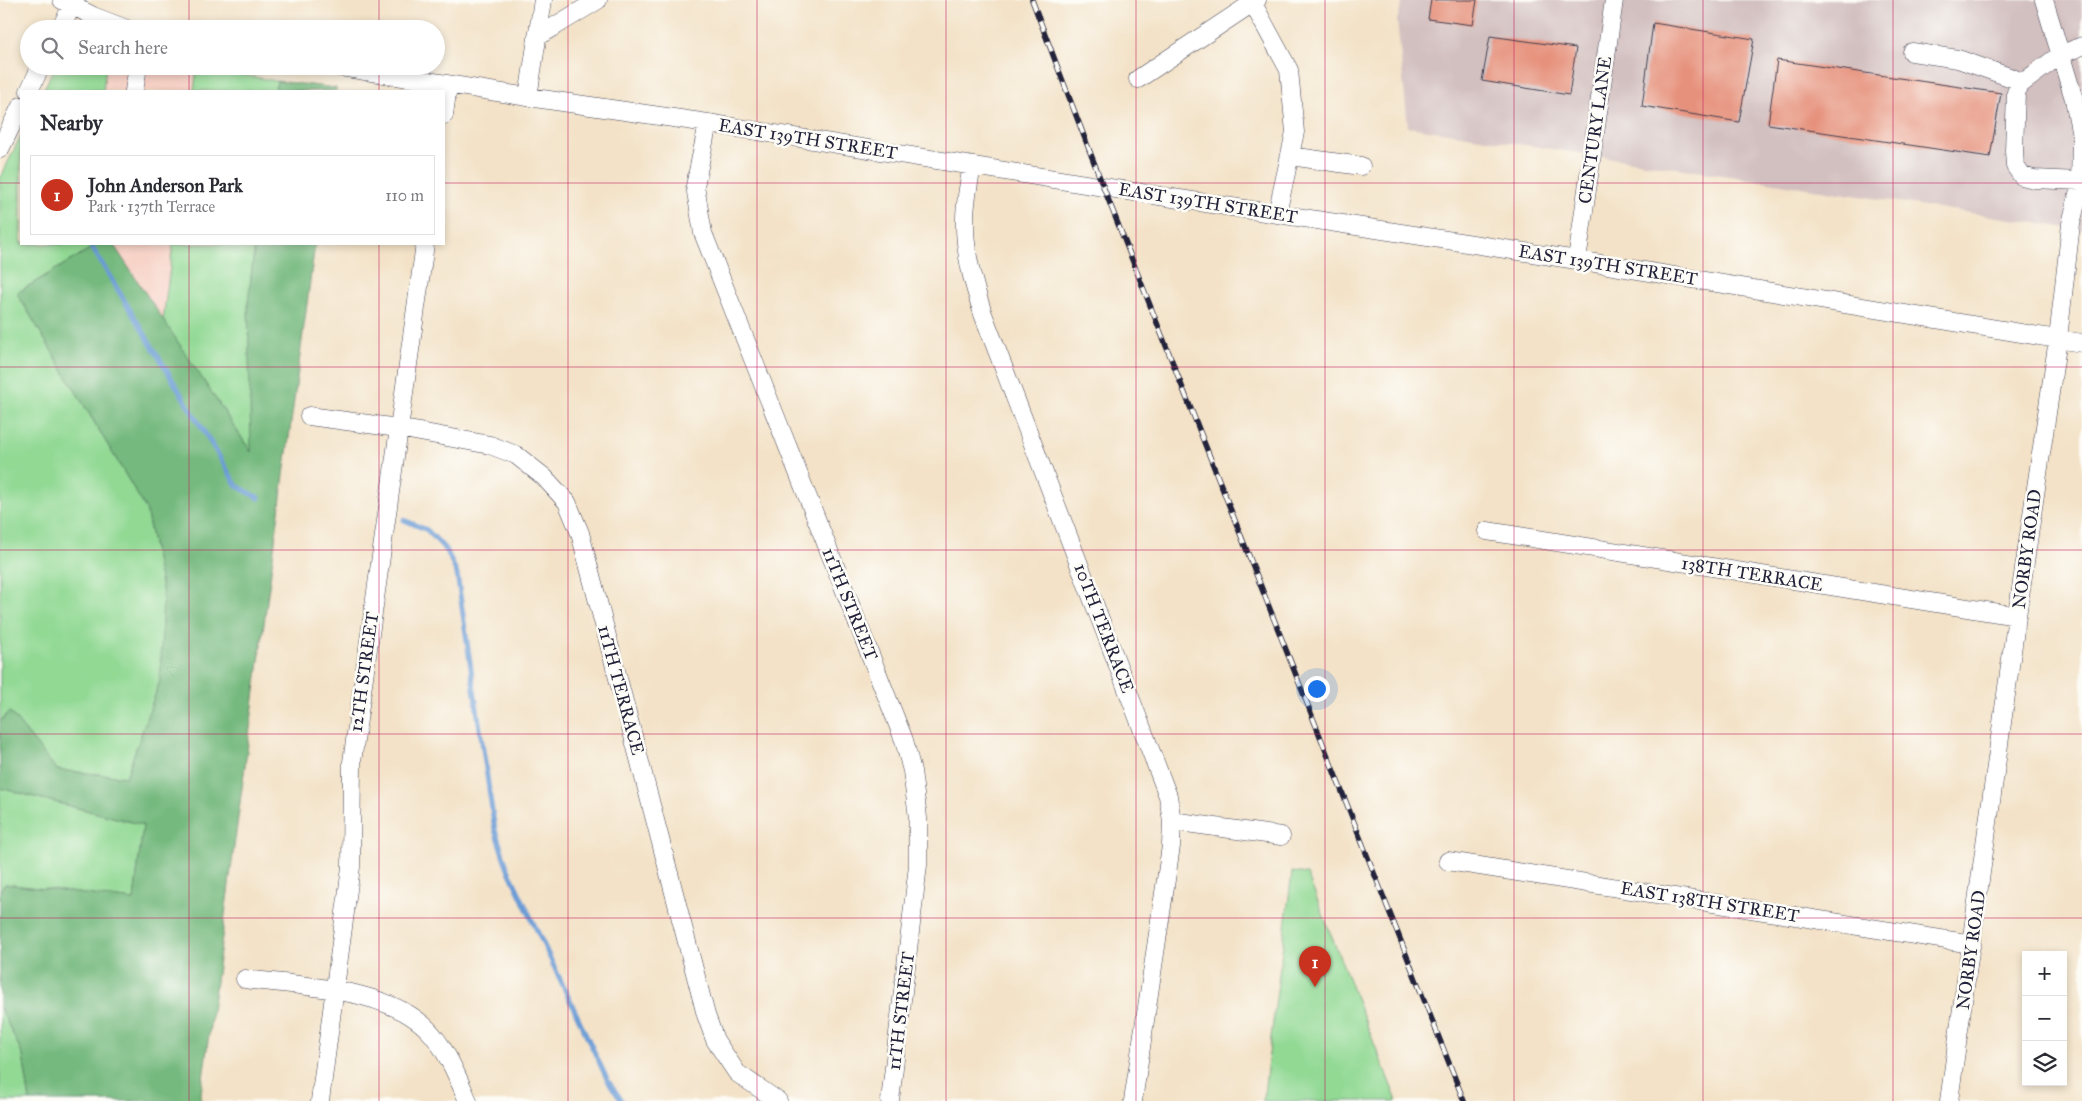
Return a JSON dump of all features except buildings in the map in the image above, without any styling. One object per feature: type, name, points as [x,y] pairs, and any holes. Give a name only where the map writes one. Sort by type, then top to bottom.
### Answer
[{"type":"street","points":[[528,97],[543,0]]},
{"type":"street","points":[[537,37],[598,0]]},
{"type":"street","name":"CENTURY LANE","points":[[1577,260],[1614,0]]},
{"type":"street","name":"NORBY ROAD","points":[[1949,1101],[2058,339],[2071,224],[2080,185],[2081,135],[2074,99],[2044,0]]},
{"type":"street","points":[[1138,79],[1254,1],[1289,70],[1295,132],[1277,214]]},
{"type":"street","points":[[63,20],[70,2],[103,20]]},
{"type":"street","points":[[2080,185],[2022,176],[2015,166],[2015,106],[2016,92],[2020,84],[2060,55],[2082,46]]},
{"type":"street","points":[[1912,52],[1958,59],[2015,79],[2020,84]]},
{"type":"street","points":[[29,90],[37,75]]},
{"type":"street","points":[[134,90],[137,75]]},
{"type":"street","name":"EAST 139TH STREET","points":[[388,75],[708,123],[1577,260],[2082,343]]},
{"type":"street","points":[[445,108],[448,85]]},
{"type":"street","points":[[0,149],[20,108]]},
{"type":"street","name":"11TH STREET","points":[[708,123],[695,186],[703,233],[904,740],[912,771],[918,818],[918,865],[890,1101]]},
{"type":"street","points":[[1290,156],[1361,166]]},
{"type":"street","name":"10TH TERRACE","points":[[972,166],[965,218],[965,242],[969,269],[1168,796],[1172,821],[1169,862],[1133,1101]]},
{"type":"street","name":"12TH STREET","points":[[320,1101],[351,867],[352,762],[425,245]]},
{"type":"street","points":[[309,416],[398,428]]},
{"type":"street","name":"11TH TERRACE","points":[[398,428],[490,445],[516,455],[544,477],[567,502],[580,533],[706,1015],[715,1040],[737,1073],[778,1101]]},
{"type":"street","name":"138TH TERRACE","points":[[1487,531],[2017,616]]},
{"type":"street","points":[[1172,821],[1281,836]]},
{"type":"street","name":"EAST 138TH STREET","points":[[1448,861],[1972,944]]},
{"type":"street","points":[[244,979],[335,990],[381,1001],[406,1011],[431,1033],[455,1071],[468,1101]]},
{"type":"shaded area","points":[[1403,0],[2082,0],[2082,230],[1408,127],[1397,20]]},
{"type":"shaded area","points":[[105,75],[196,75],[194,90],[103,90]]},
{"type":"shaded area","points":[[114,245],[173,245],[163,320]]},
{"type":"green space","points":[[51,75],[105,75],[103,90],[43,90]]},
{"type":"green space","points":[[196,75],[243,75],[277,81],[275,90],[194,90]]},
{"type":"green space","points":[[277,81],[336,88],[336,90],[275,90]]},
{"type":"green space","points":[[20,137],[20,245],[96,245],[17,293],[146,509],[163,594],[160,681],[126,777],[57,770],[10,712],[0,721],[0,179]]},
{"type":"green space","points":[[96,245],[114,245],[251,452],[248,303],[255,245],[315,245],[200,1101],[30,1101],[23,1056],[0,1007],[0,891],[5,884],[134,900],[143,825],[0,788],[0,721],[10,712],[57,770],[126,777],[160,681],[163,594],[146,509],[17,293]]},
{"type":"green space","points":[[173,245],[255,245],[248,303],[252,453],[163,320]]},
{"type":"green space","points":[[0,788],[143,825],[134,900],[5,884],[0,891]]},
{"type":"green space","points":[[1292,872],[1307,874],[1397,1101],[1263,1101]]},
{"type":"green space","points":[[0,1007],[23,1056],[30,1101],[0,1101]]},
{"type":"waterway","points":[[91,245],[237,486],[259,498]]},
{"type":"waterway","points":[[404,520],[427,530],[447,551],[457,574],[495,830],[507,867],[608,1081],[622,1101]]},
{"type":"railway","points":[[1032,0],[1103,186],[1464,1101]]},
{"type":"place","name":"John Anderson Park","points":[[1315,987]]}]
